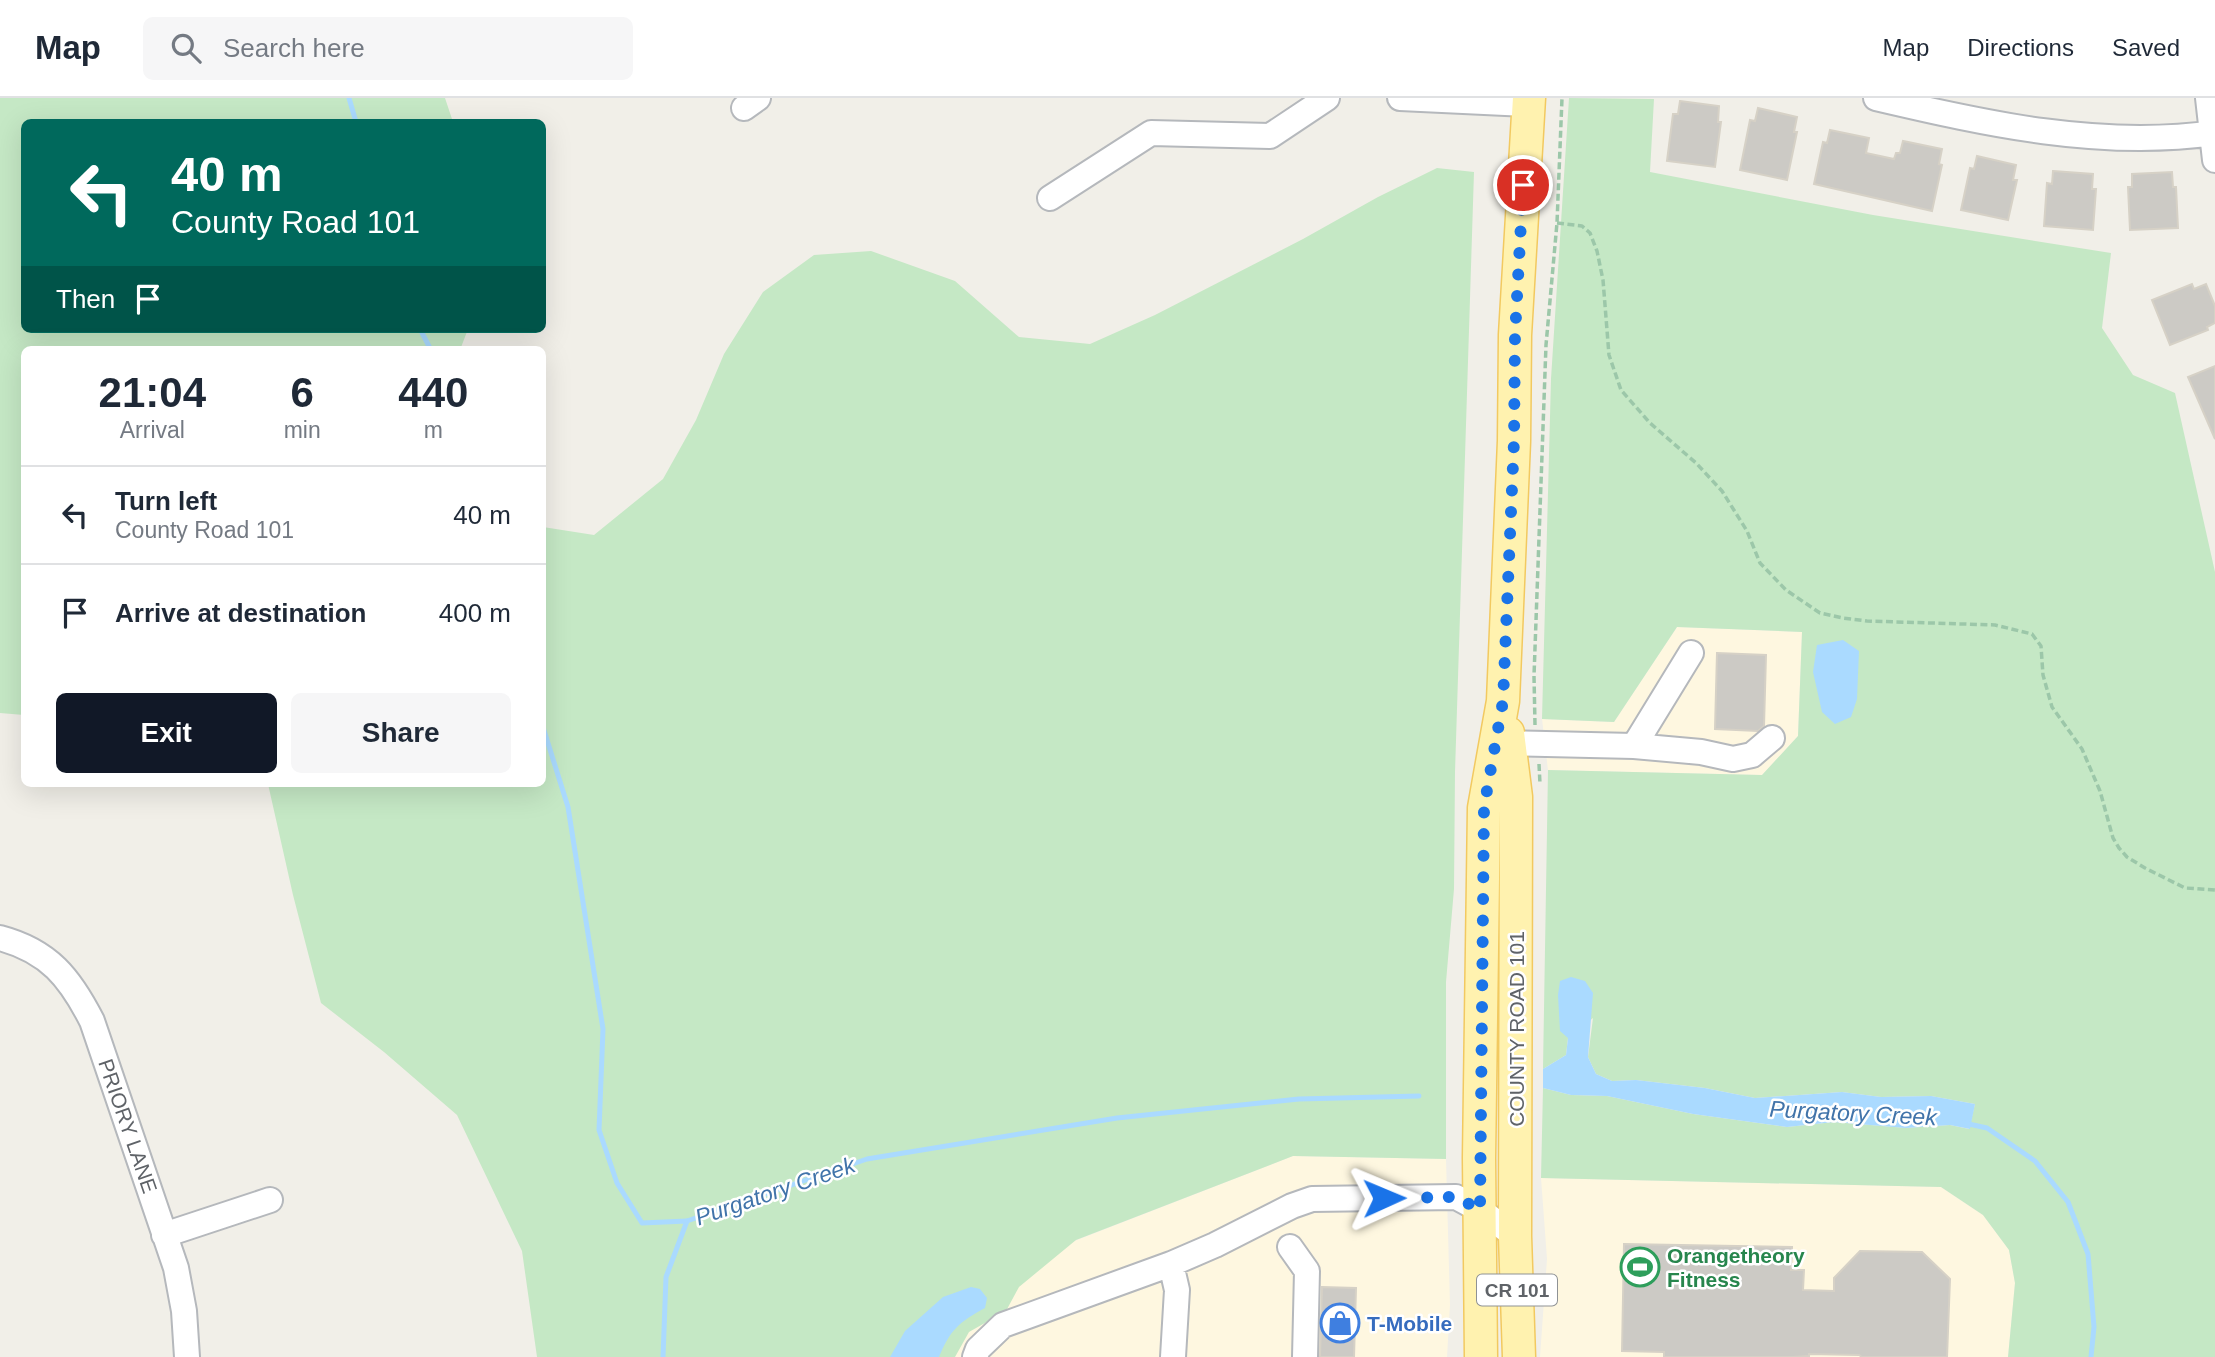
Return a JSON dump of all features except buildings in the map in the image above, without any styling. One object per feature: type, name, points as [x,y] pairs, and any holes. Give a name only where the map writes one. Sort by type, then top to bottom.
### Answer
[{"type":"main road","name":"COUNTY ROAD 101","points":[[1481,1357],[1484,807],[1502,743],[1514,441],[1515,335],[1528,101]]},
{"type":"main road","name":"COUNTY ROAD 101","points":[[1502,743],[1517,808],[1515,1236],[1519,1357]]},
{"type":"street","points":[[1050,198],[1151,133],[1270,136],[1327,98]]},
{"type":"street","points":[[1400,98],[1528,101]]},
{"type":"street","points":[[1876,98],[1938,105],[2002,125],[2064,135],[2128,138],[2213,134]]},
{"type":"street","points":[[2208,98],[2215,160]]},
{"type":"street","points":[[1634,746],[1690,653]]},
{"type":"street","points":[[1502,743],[1634,746],[1701,752],[1733,759],[1752,755],[1772,738]]},
{"type":"street","name":"PRIORY LANE","points":[[0,938],[32,949],[58,968],[77,992],[92,1021],[178,1279],[184,1311],[187,1357]]},
{"type":"street","points":[[975,1357],[978,1349],[1003,1325],[1171,1264],[1312,1199],[1456,1197],[1480,1210],[1515,1236]]},
{"type":"street","points":[[164,1235],[270,1200]]},
{"type":"street","points":[[1290,1247],[1307,1270],[1305,1357]]},
{"type":"street","points":[[1171,1264],[1177,1290],[1173,1357]]},
{"type":"path","points":[[1562,98],[1557,223],[1582,226],[1590,233],[1597,251],[1603,280],[1609,355],[1621,390],[1642,414],[1696,463],[1722,491],[1747,531],[1760,563],[1786,590],[1820,612],[1867,621],[1996,625],[2032,634],[2040,646],[2043,675],[2052,707],[2082,750],[2100,791],[2113,838],[2119,848],[2127,857],[2145,868],[2185,888],[2215,890]]},
{"type":"shaded area","points":[[1677,627],[1802,632],[1798,736],[1762,775],[1548,770],[1542,719],[1614,722]]},
{"type":"shaded area","points":[[1293,1156],[1446,1159],[1450,1305],[1447,1357],[885,1357],[941,1293]]},
{"type":"shaded area","points":[[1541,1178],[1941,1187],[1983,1215],[2009,1250],[2015,1283],[2008,1357],[1540,1357],[1547,1259]]},
{"type":"green space","points":[[0,98],[445,98],[452,119],[21,119],[21,333],[466,333],[462,346],[21,346],[21,715],[0,713]]},
{"type":"green space","points":[[1569,98],[1654,99],[1650,172],[1873,215],[2111,253],[2102,328],[2133,375],[2175,393],[2215,572],[2215,1357],[2008,1357],[2015,1283],[2009,1250],[1983,1215],[1941,1187],[1541,1178],[1543,1088],[1571,1095],[1607,1096],[1693,1114],[1787,1127],[1834,1122],[1906,1128],[1950,1125],[1969,1129],[1975,1104],[1931,1096],[1881,1097],[1842,1092],[1755,1098],[1705,1088],[1636,1080],[1612,1081],[1596,1074],[1588,1057],[1593,1018],[1568,1038],[1566,1055],[1543,1069],[1548,770],[1762,775],[1798,736],[1802,632],[1677,627],[1614,722],[1542,719],[1551,379]]},
{"type":"green space","points":[[1437,168],[1474,172],[1455,772],[1454,889],[1446,982],[1446,1159],[1293,1156],[1076,1240],[1019,1287],[1006,1311],[969,1332],[955,1357],[537,1357],[522,1251],[457,1115],[384,1052],[321,1003],[269,787],[546,787],[546,527],[594,535],[663,479],[696,420],[724,354],[763,292],[814,255],[871,251],[955,281],[1019,337],[1090,344],[1155,315]]},
{"type":"water","points":[[1843,640],[1859,651],[1857,699],[1851,717],[1835,724],[1822,712],[1813,672],[1817,645]]},
{"type":"water","points":[[1571,977],[1585,981],[1593,993],[1588,1057],[1596,1074],[1612,1081],[1636,1080],[1705,1088],[1755,1098],[1842,1092],[1881,1097],[1931,1096],[1975,1104],[1970,1129],[1950,1125],[1906,1128],[1834,1122],[1787,1127],[1693,1114],[1607,1096],[1571,1095],[1543,1088],[1543,1069],[1566,1055],[1568,1038],[1560,1031],[1558,995],[1560,981]]},
{"type":"water","points":[[971,1287],[980,1289],[987,1298],[985,1308],[956,1328],[939,1357],[890,1357],[905,1331],[943,1297]]},
{"type":"waterway","name":"Purgatory Creek","points":[[349,98],[355,119]]},
{"type":"waterway","name":"Purgatory Creek","points":[[422,333],[429,346]]},
{"type":"waterway","name":"Purgatory Creek","points":[[546,737],[568,807],[603,1029],[599,1130],[617,1183],[642,1223],[687,1221],[867,1159],[1117,1118],[1299,1099],[1419,1096]]},
{"type":"waterway","name":"Purgatory Creek","points":[[1964,1123],[1987,1128],[2035,1161],[2068,1202],[2088,1254],[2094,1327],[2091,1357]]},
{"type":"waterway","points":[[663,1357],[666,1277],[687,1221]]},
{"type":"place","name":"Orangetheory Fitness","points":[[1640,1267]]},
{"type":"place","name":"T-Mobile","points":[[1340,1323]]},
{"type":"route","points":[[1384,1198],[1456,1197],[1480,1210],[1484,807],[1503,701],[1514,441],[1515,335],[1523,185]]}]
